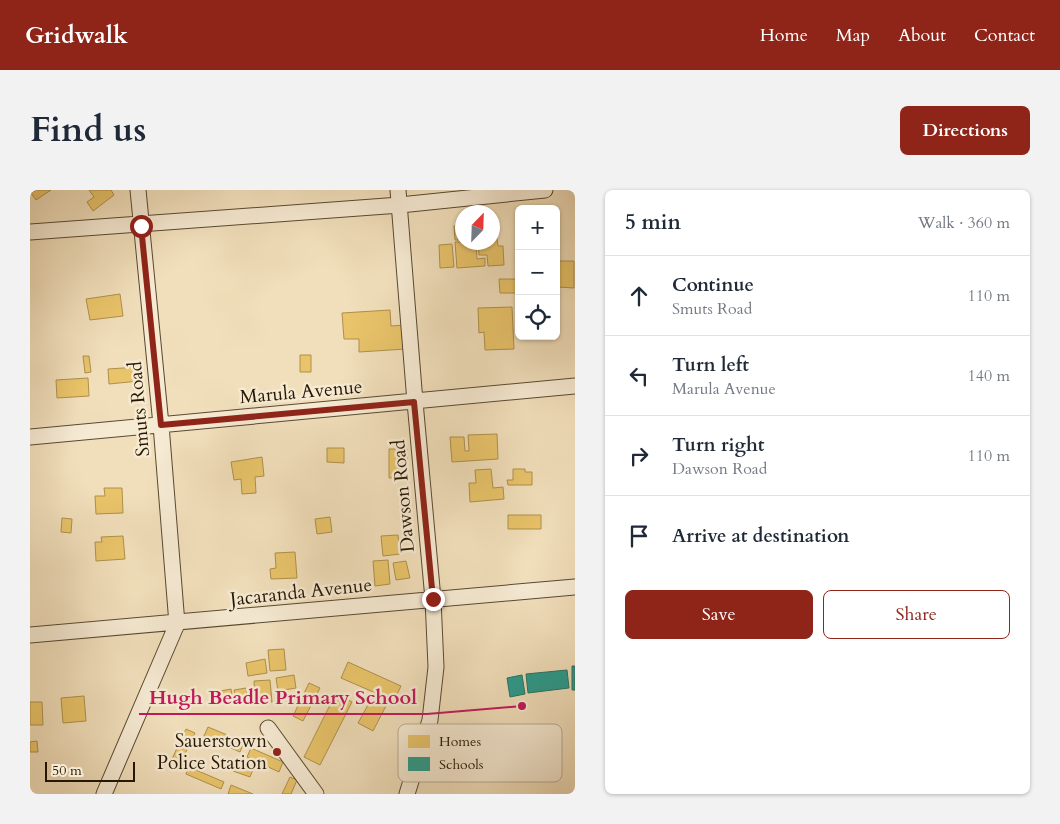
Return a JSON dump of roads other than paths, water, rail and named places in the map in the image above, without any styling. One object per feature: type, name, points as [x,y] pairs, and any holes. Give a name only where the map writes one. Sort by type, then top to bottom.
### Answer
[{"type":"street","name":"Smuts Road","points":[[138,190],[161,425],[177,624]]},
{"type":"street","points":[[30,232],[141,226],[399,197],[544,190]]},
{"type":"street","name":"Dawson Road","points":[[399,197],[414,402],[433,599],[436,667],[429,724]]},
{"type":"street","name":"Marula Avenue","points":[[30,437],[575,386]]},
{"type":"street","name":"Jacaranda Avenue","points":[[30,635],[177,624],[433,599],[575,588]]},
{"type":"street","points":[[104,794],[177,624]]},
{"type":"street","points":[[268,728],[316,794]]},
{"type":"street","name":"Dawson Road","points":[[407,794],[411,782]]},
{"type":"place","name":"Hugh Beadle Primary School","points":[[522,706]]},
{"type":"place","name":"Sauerstown Police Station","points":[[277,752]]}]
